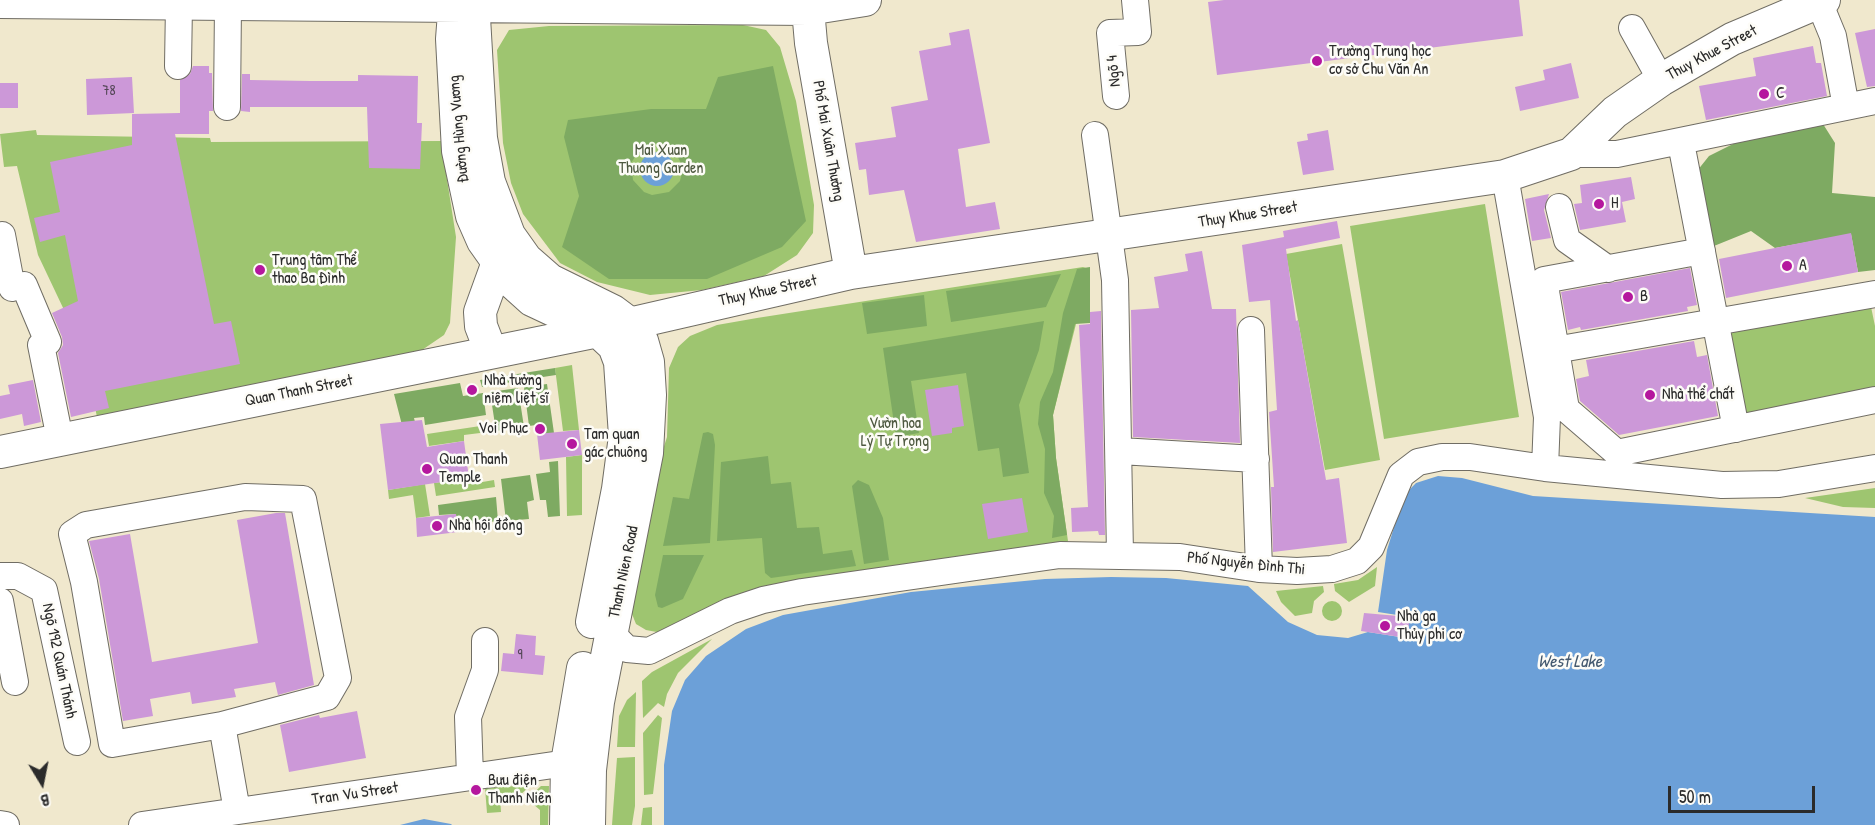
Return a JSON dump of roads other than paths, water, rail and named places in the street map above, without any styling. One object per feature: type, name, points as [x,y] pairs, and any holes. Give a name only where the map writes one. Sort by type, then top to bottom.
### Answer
[{"type":"main road","points":[[0,2],[808,4],[865,0]]},
{"type":"main road","name":"Thuy Khue Street","points":[[598,331],[851,273],[1505,176],[1571,154],[1615,112],[1661,80],[1732,39],[1822,1]]},
{"type":"main road","name":"Đường Hùng Vương","points":[[464,3],[455,107],[464,186],[472,216],[497,265],[512,282],[532,300],[598,331]]},
{"type":"main road","name":"Đường Hùng Vương","points":[[464,3],[489,182],[509,236],[526,259],[550,280],[614,311],[629,323]]},
{"type":"main road","name":"Phố Mai Xuân Thưởng","points":[[808,4],[811,43],[851,273]]},
{"type":"main road","points":[[491,352],[481,326],[480,312],[497,265]]},
{"type":"main road","name":"Thanh Nien Road","points":[[589,825],[593,737],[650,429],[648,362],[642,341],[629,323]]},
{"type":"main road","name":"Thanh Nien Road","points":[[566,825],[567,763],[572,725],[618,489],[625,436],[620,362],[614,346],[598,331]]},
{"type":"main road","name":"Quan Thanh Street","points":[[0,452],[598,331]]},
{"type":"street","name":"Ngõ 4","points":[[1116,96],[1110,33],[1138,32],[1135,0]]},
{"type":"street","points":[[1822,1],[1833,36],[1846,107]]},
{"type":"street","points":[[178,66],[179,4]]},
{"type":"street","points":[[227,107],[228,4]]},
{"type":"street","points":[[1632,28],[1661,80]]},
{"type":"street","points":[[1571,154],[1603,156],[1681,143],[1875,101]]},
{"type":"street","points":[[1095,135],[1115,280],[1120,451],[1120,554]]},
{"type":"street","points":[[1681,143],[1736,429]]},
{"type":"street","points":[[1505,176],[1547,417],[1545,468]]},
{"type":"street","points":[[1559,207],[1567,240],[1608,269]]},
{"type":"street","points":[[2,235],[12,288],[24,285],[48,342],[41,345],[60,439]]},
{"type":"street","points":[[1702,251],[1544,280],[1566,409],[1617,453],[1875,400]]},
{"type":"street","points":[[1555,350],[1875,294]]},
{"type":"street","points":[[1251,330],[1259,568]]},
{"type":"street","points":[[1120,451],[1256,459]]},
{"type":"street","name":"Phố Nguyễn Đình Thi","points":[[611,633],[627,649],[649,651],[730,611],[792,594],[1060,555],[1120,554],[1180,557],[1297,571],[1332,569],[1357,561],[1371,547],[1401,475],[1418,462],[1442,457],[1470,457],[1545,468],[1722,485],[1779,484],[1875,468]]},
{"type":"street","points":[[245,496],[303,499],[338,678],[327,697],[222,725],[112,744],[84,582],[72,534],[86,525],[245,496]]},
{"type":"street","name":"Ngõ 192 Quán Thánh","points":[[0,576],[18,576],[44,590],[77,742]]},
{"type":"street","points":[[0,601],[15,681]]},
{"type":"street","points":[[470,777],[468,717],[485,670],[485,641]]},
{"type":"street","points":[[222,725],[237,811]]},
{"type":"street","name":"Tran Vu Street","points":[[142,825],[567,763]]},
{"type":"street","points":[[0,824],[6,825]]},
{"type":"water","points":[[657,152],[669,157],[674,169],[669,181],[657,186],[645,181],[640,169],[645,157]]},
{"type":"water","name":"West Lake","points":[[1438,476],[1462,478],[1533,496],[1875,517],[1875,825],[664,825],[664,765],[672,711],[685,680],[706,656],[746,629],[783,615],[911,592],[1045,579],[1111,577],[1166,578],[1248,586],[1288,622],[1317,635],[1348,638],[1368,632],[1406,638],[1410,617],[1378,612],[1387,550],[1404,495],[1416,483]]},
{"type":"water","points":[[424,819],[451,824],[452,825],[400,825]]},
{"type":"place","name":"Trường Trung học cơ sở Chu Văn An","points":[[1317,61]]},
{"type":"place","name":"C","points":[[1764,94]]},
{"type":"place","name":"H","points":[[1599,204]]},
{"type":"place","name":"A","points":[[1787,266]]},
{"type":"place","name":"Trung tâm Thể thao Ba Đình","points":[[260,270]]},
{"type":"place","name":"B","points":[[1628,297]]},
{"type":"place","name":"Nhà tưởng niệm liệt sĩ","points":[[472,390]]},
{"type":"place","name":"Nhà thể chất","points":[[1650,395]]},
{"type":"place","name":"Voi Phục","points":[[540,429]]},
{"type":"place","name":"Tam quan gác chuông","points":[[572,444]]},
{"type":"place","name":"Quan Thanh Temple","points":[[427,469]]},
{"type":"place","name":"Nhà hội đồng","points":[[437,526]]},
{"type":"place","name":"Nhà ga Thủy phi cơ","points":[[1385,626]]},
{"type":"place","name":"Bưu điện Thanh Niên","points":[[476,790]]},
{"type":"park label","name":"Mai Xuan Thuong Garden","points":[[661,160]]},
{"type":"park label","name":"Vườn hoa Lý Tự Trọng","points":[[895,433]]}]
